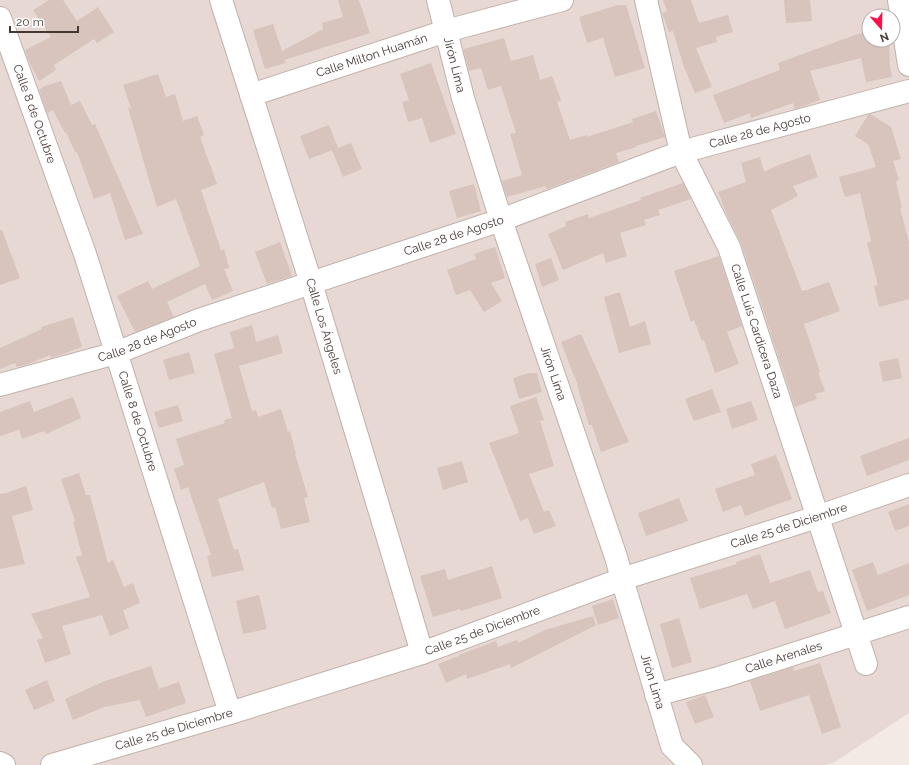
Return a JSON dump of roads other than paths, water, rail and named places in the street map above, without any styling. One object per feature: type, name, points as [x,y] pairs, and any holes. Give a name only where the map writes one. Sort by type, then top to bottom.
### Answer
[{"type":"street","name":"Calle Los Ángeles","points":[[221,0],[311,283],[422,653]]},
{"type":"street","name":"Jirón Lima","points":[[438,0],[463,98],[501,220],[616,557],[672,746],[691,765]]},
{"type":"street","name":"Calle Milton Huamán","points":[[251,95],[446,31],[562,0]]},
{"type":"street","name":"Calle Luis Cardicera Daza","points":[[646,0],[681,152],[729,247],[866,664]]},
{"type":"street","points":[[899,0],[909,65]]},
{"type":"street","name":"Calle 8 de Octubre","points":[[0,18],[85,254],[230,713]]},
{"type":"street","name":"Calle 28 de Agosto","points":[[0,385],[116,353],[199,320],[501,220],[681,152],[909,91]]},
{"type":"street","name":"Calle 25 de Diciembre","points":[[52,765],[230,713],[422,653],[622,579],[909,486]]},
{"type":"street","name":"Calle Arenales","points":[[656,695],[722,677],[909,617]]},
{"type":"street","points":[[0,763],[4,765]]}]
